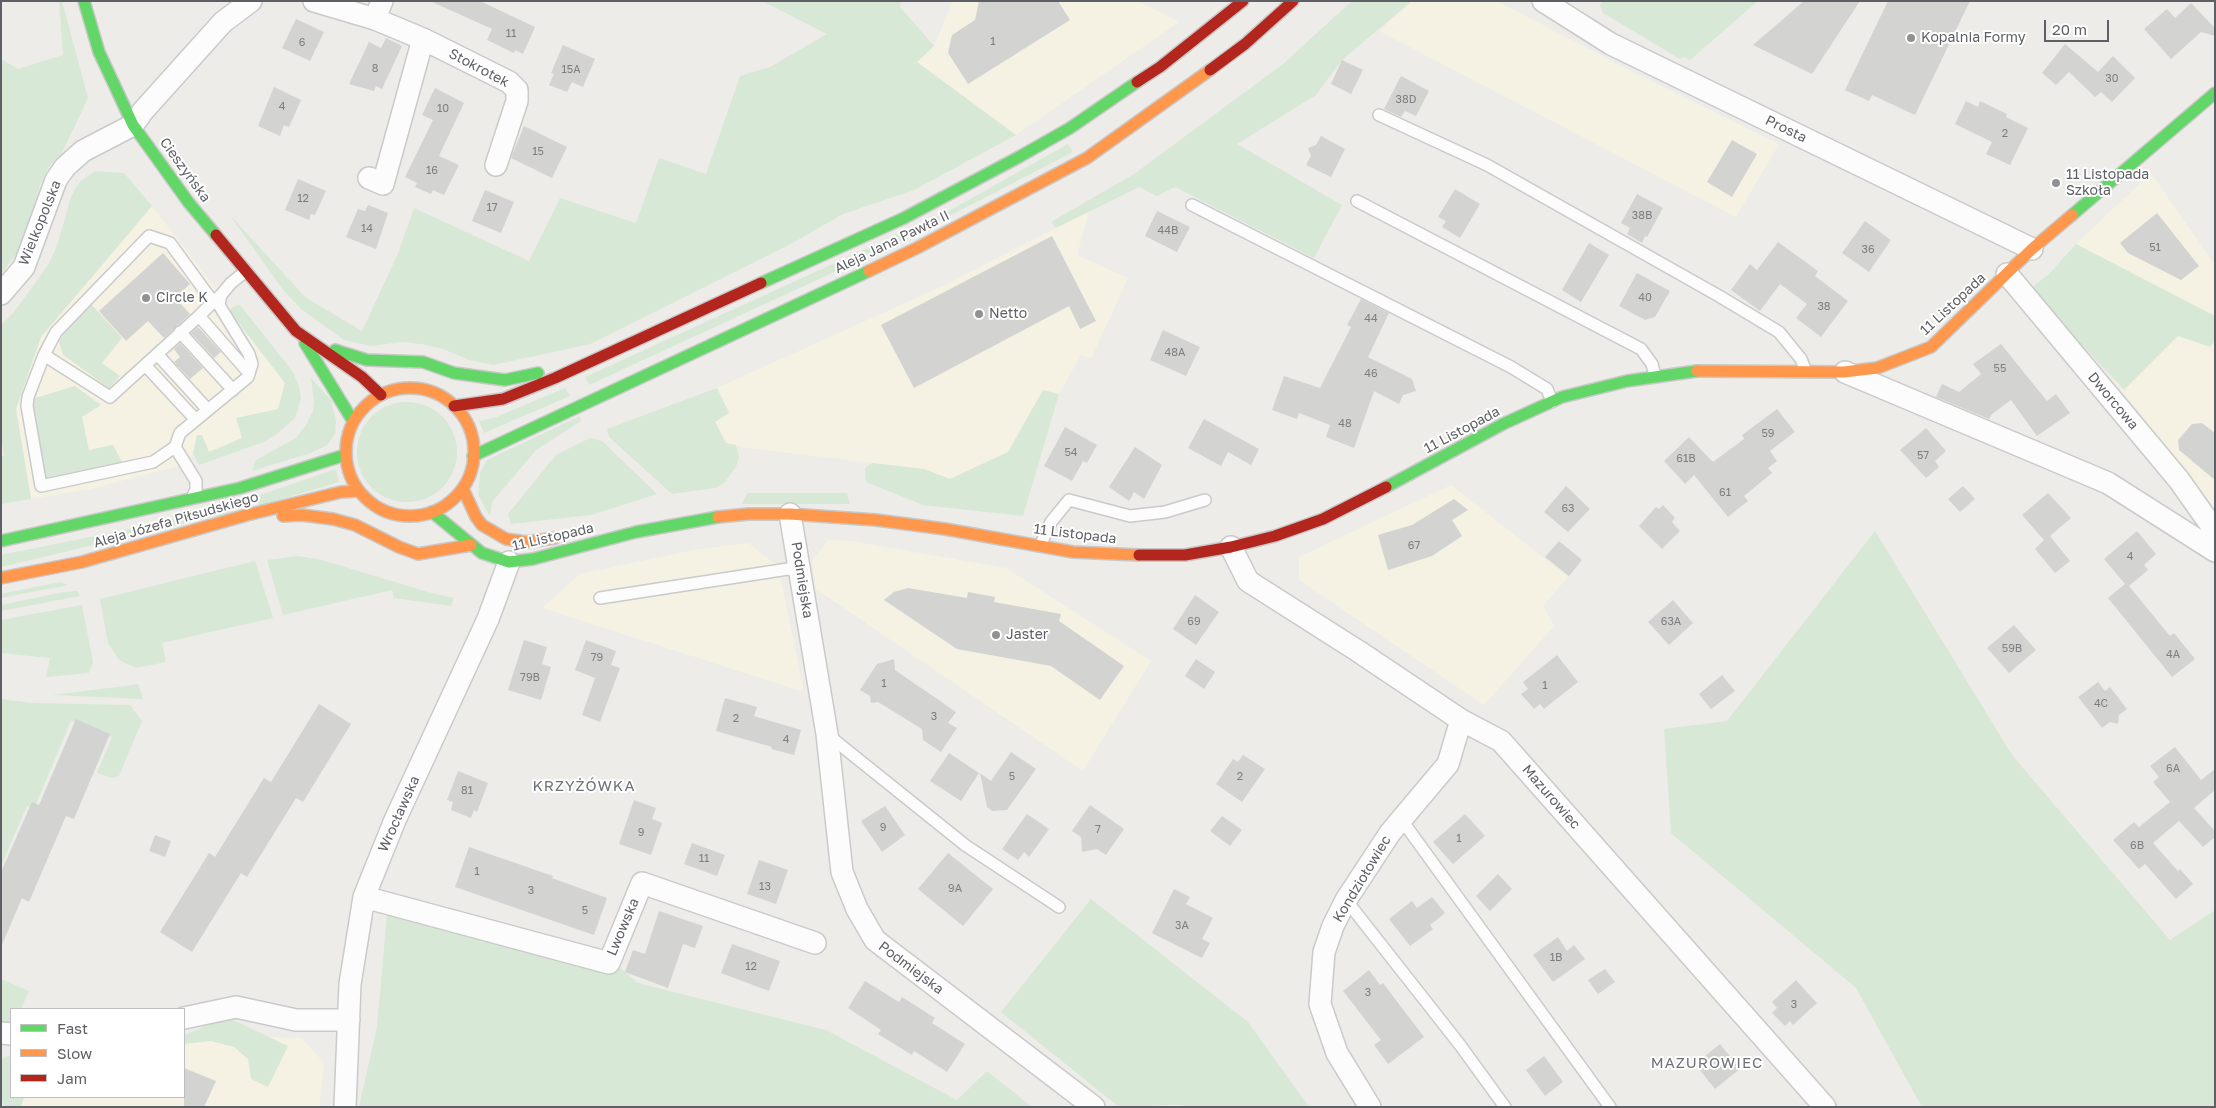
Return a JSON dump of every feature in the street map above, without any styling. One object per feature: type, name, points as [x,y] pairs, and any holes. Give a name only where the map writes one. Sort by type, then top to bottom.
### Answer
[{"type":"main road","name":"Cieszyńska","points":[[84,1],[99,52],[133,125],[189,203],[299,334],[353,421]]},
{"type":"main road","name":"Aleja Jana Pawła II","points":[[454,406],[503,399],[904,218],[1019,158],[1111,101],[1160,66],[1243,1]]},
{"type":"main road","name":"Aleja Jana Pawła II","points":[[473,456],[918,248],[1087,158],[1245,44],[1293,1]]},
{"type":"main road","name":"11 Listopada","points":[[432,512],[482,553],[509,562],[541,557],[636,532],[715,516],[790,514],[876,520],[945,529],[1073,552],[1185,555],[1231,547],[1275,536],[1322,519],[1383,490],[1503,424],[1562,397],[1627,381],[1707,370],[1844,372],[1877,368],[1931,347],[2032,249],[2215,93]]},
{"type":"main road","name":"Cieszyńska","points":[[299,334],[362,377],[381,395]]},
{"type":"main road","points":[[315,344],[367,360],[423,362],[454,373],[505,380],[595,359]]},
{"type":"main road","points":[[416,388],[432,392],[454,406],[467,425],[472,440],[473,456],[470,473],[463,488],[450,502],[432,512],[412,516],[392,514],[373,505],[359,491],[349,474],[345,455],[347,438],[353,421],[365,406],[381,395],[397,390],[416,388]]},
{"type":"main road","name":"Aleja Józefa Piłsudskiego","points":[[1,541],[240,488],[345,455]]},
{"type":"main road","name":"11 Listopada","points":[[463,488],[476,517],[482,525],[506,539],[526,542],[575,535],[636,532]]},
{"type":"main road","name":"Aleja Józefa Piłsudskiego","points":[[1,578],[82,562],[236,517],[341,492],[359,491]]},
{"type":"main road","points":[[236,517],[302,515],[333,519],[355,525],[399,547],[418,554],[471,545]]},
{"type":"street","points":[[133,125],[223,22],[251,1]]},
{"type":"street","name":"Stokrotek","points":[[314,1],[378,10],[423,39],[509,82],[517,90],[517,101],[496,165]]},
{"type":"street","name":"Prosta","points":[[1547,2],[1612,44],[2032,249]]},
{"type":"street","points":[[369,178],[383,184],[423,39]]},
{"type":"street","name":"Wielkopolska","points":[[1,294],[24,267],[56,180],[64,167],[82,152],[133,125]]},
{"type":"street","name":"Dworcowa","points":[[2006,274],[2179,480],[2215,531]]},
{"type":"street","points":[[1844,372],[2108,483],[2215,552]]},
{"type":"street","name":"Podmiejska","points":[[790,514],[827,734],[842,872],[857,909],[875,940],[1094,1107]]},
{"type":"street","name":"Mazurowiec","points":[[1231,547],[1248,581],[1461,720],[1501,741],[1825,1107]]},
{"type":"street","name":"Wrocławska","points":[[345,1107],[350,984],[364,897],[395,820],[488,619],[509,562]]},
{"type":"street","name":"Kondziołowiec","points":[[1370,1107],[1337,1053],[1320,1004],[1324,952],[1333,926],[1346,900],[1390,833],[1448,764],[1461,720]]},
{"type":"street","name":"Lwowska","points":[[364,897],[609,963],[642,883],[816,943]]},
{"type":"street","points":[[185,1018],[236,1007],[296,1020],[349,1020]]},
{"type":"lane","points":[[1379,116],[1487,165],[1779,332],[1801,359],[1807,372]]},
{"type":"lane","points":[[1356,201],[1641,349],[1652,364],[1655,376]]},
{"type":"lane","points":[[1192,205],[1511,367],[1547,390],[1552,402]]},
{"type":"lane","points":[[149,236],[170,242],[217,298],[223,314],[249,354],[252,364],[248,378],[180,433],[175,447],[153,462],[41,486],[27,406],[28,397],[44,355],[56,332],[149,236]]},
{"type":"lane","points":[[44,355],[110,398],[246,271]]},
{"type":"lane","points":[[199,316],[249,373]]},
{"type":"lane","points":[[180,332],[233,390]]},
{"type":"lane","points":[[157,354],[208,410]]},
{"type":"lane","points":[[145,365],[196,420]]},
{"type":"lane","points":[[175,447],[196,481],[196,490],[192,499]]},
{"type":"lane","points":[[1040,546],[1051,522],[1070,500],[1130,516],[1165,512],[1205,500]]},
{"type":"lane","points":[[600,598],[788,569],[801,571]]},
{"type":"lane","points":[[827,734],[965,845],[1059,907]]},
{"type":"lane","points":[[1401,820],[1610,1107]]},
{"type":"lane","points":[[1346,900],[1460,1045],[1505,1107]]},
{"type":"shaded area","points":[[953,1],[1138,1],[1179,22],[1016,135],[916,62],[934,46]]},
{"type":"shaded area","points":[[1412,1],[1497,1],[1627,69],[1779,144],[1736,217],[1379,31]]},
{"type":"shaded area","points":[[2151,173],[2215,265],[2215,509],[2052,302],[2080,246],[2076,244]]},
{"type":"shaded area","points":[[152,206],[231,308],[231,313],[285,383],[278,409],[237,418],[242,438],[209,452],[202,435],[197,435],[193,453],[186,464],[90,489],[31,499],[16,409],[41,337]]},
{"type":"shaded area","points":[[1089,211],[1077,255],[1128,278],[1091,359],[1081,355],[1059,394],[1043,390],[1008,452],[950,479],[924,469],[747,448],[726,443],[715,422],[729,413],[717,388],[947,284]]},
{"type":"shaded area","points":[[1451,485],[1568,577],[1543,606],[1554,626],[1484,705],[1299,580],[1299,557]]},
{"type":"shaded area","points":[[829,540],[851,541],[1006,568],[1151,661],[1083,771],[816,589],[812,560]]},
{"type":"shaded area","points":[[748,543],[778,566],[804,692],[542,608],[580,574],[693,550]]},
{"type":"shaded area","points":[[221,1036],[302,1038],[324,1063],[319,1107],[20,1107],[23,1098],[185,1098],[185,1038]]},
{"type":"green space","points":[[59,1],[62,1],[88,98],[62,153],[48,168],[40,185],[26,235],[19,250],[1,274],[1,59],[18,69],[63,55]]},
{"type":"green space","points":[[762,1],[901,1],[900,7],[934,46],[917,62],[1016,135],[914,190],[843,214],[789,245],[590,344],[493,365],[469,360],[443,349],[421,344],[402,342],[371,346],[344,340],[301,309],[284,291],[229,214],[305,297],[362,331],[397,256],[414,208],[529,261],[560,198],[636,223],[659,158],[706,174],[740,76],[770,67],[827,34]]},
{"type":"green space","points":[[1352,1],[1412,1],[1342,60],[1316,95],[1237,144],[1342,205],[1314,258],[1175,187],[1157,196],[1139,187],[1056,228],[1051,222],[1134,174],[1283,64]]},
{"type":"green space","points":[[1603,1],[1758,1],[1690,60],[1684,57],[1680,59],[1603,13],[1600,5]]},
{"type":"green space","points":[[1068,144],[1073,152],[895,244],[589,385],[585,377],[949,211]]},
{"type":"green space","points":[[95,171],[124,173],[152,206],[41,337],[16,409],[31,499],[1,504],[1,456],[4,456],[1,435],[1,325],[14,312],[48,265],[57,246],[71,197],[76,187]]},
{"type":"green space","points":[[2076,244],[2215,316],[2215,341],[2210,347],[2178,336],[2124,390],[2030,289],[2049,274]]},
{"type":"green space","points":[[92,305],[122,338],[102,363],[120,376],[109,388],[63,355],[59,342],[65,330],[83,311]]},
{"type":"green space","points":[[240,305],[293,372],[301,399],[295,418],[278,433],[264,442],[199,465],[193,453],[197,435],[202,435],[209,452],[242,438],[236,418],[278,409],[285,383],[231,313],[231,308]]},
{"type":"green space","points":[[311,378],[331,400],[336,421],[335,434],[327,445],[311,453],[252,471],[256,460],[296,438],[306,425],[313,411],[314,400]]},
{"type":"green space","points":[[75,386],[101,405],[82,417],[89,450],[113,445],[123,464],[46,483],[29,400]]},
{"type":"green space","points":[[565,388],[570,396],[484,433],[479,421],[494,418]]},
{"type":"green space","points":[[717,388],[729,413],[715,422],[726,443],[736,445],[739,458],[736,467],[724,483],[715,488],[672,494],[609,437],[607,429]]},
{"type":"green space","points":[[1043,390],[1059,394],[1023,516],[923,505],[866,482],[865,468],[872,463],[924,469],[950,479],[1008,452]]},
{"type":"green space","points":[[407,402],[426,406],[442,417],[453,433],[457,452],[453,471],[442,487],[426,498],[407,502],[388,498],[372,487],[361,471],[357,452],[361,433],[372,417],[388,406]]},
{"type":"green space","points":[[580,416],[581,421],[536,450],[492,502],[490,516],[478,495],[480,473],[487,460]]},
{"type":"green space","points":[[590,438],[602,441],[657,494],[591,515],[511,524],[508,514],[556,455]]},
{"type":"green space","points":[[336,469],[339,482],[259,506],[257,496]]},
{"type":"green space","points":[[747,493],[847,493],[850,504],[742,504]]},
{"type":"green space","points":[[231,503],[233,512],[1,567],[1,555],[130,529]]},
{"type":"green space","points":[[1875,531],[2012,755],[2170,940],[2215,910],[2215,1107],[1922,1107],[1856,988],[1671,833],[1664,729],[1727,721]]},
{"type":"green space","points":[[299,556],[322,560],[454,598],[451,606],[394,598],[392,590],[283,615],[267,560]]},
{"type":"green space","points":[[255,561],[273,618],[162,643],[166,662],[136,668],[119,660],[108,643],[100,599]]},
{"type":"green space","points":[[61,582],[68,585],[1,598],[1,594]]},
{"type":"green space","points":[[77,591],[80,596],[1,611],[1,605]]},
{"type":"green space","points":[[82,605],[93,662],[89,673],[46,677],[50,658],[1,653],[1,620]]},
{"type":"green space","points":[[138,684],[143,699],[52,695],[125,686]]},
{"type":"green space","points":[[1,699],[32,703],[130,705],[142,721],[119,776],[112,778],[97,773],[112,737],[71,721],[34,809],[27,806],[1,866]]},
{"type":"green space","points":[[1091,899],[1248,1022],[1309,1107],[1198,1107],[1177,1105],[1119,1107],[1001,1012]]},
{"type":"green space","points":[[387,914],[619,967],[638,983],[826,1030],[957,1100],[987,1071],[1032,1107],[359,1107],[377,1027]]},
{"type":"green space","points":[[1,979],[29,991],[21,1008],[10,1008],[10,1021],[1,1022]]},
{"type":"green space","points":[[229,1018],[288,1046],[268,1087],[251,1079],[248,1059],[234,1047],[211,1041],[185,1044],[185,1035],[215,1021]]},
{"type":"green space","points":[[10,1055],[10,1098],[24,1098],[21,1107],[4,1107],[1,1098],[1,1059]]},
{"type":"building","points":[[430,1],[480,1],[535,27],[523,54],[515,50],[514,53],[487,40],[492,29]]},
{"type":"building","points":[[979,1],[1058,1],[1070,20],[968,84],[948,53],[952,35],[975,20]]},
{"type":"building","points":[[1804,1],[1860,1],[1812,74],[1753,45]]},
{"type":"building","name":"Kopalnia Formy","points":[[1888,1],[1970,1],[1915,115],[1872,95],[1869,101],[1845,90]]},
{"type":"building","points":[[2191,3],[2215,28],[2215,36],[2201,32],[2171,59],[2144,29],[2167,9],[2175,18]]},
{"type":"building","points":[[296,19],[324,32],[310,61],[282,48]]},
{"type":"building","points":[[386,38],[402,46],[382,89],[376,86],[374,91],[349,84],[369,42],[381,48]]},
{"type":"building","points":[[2065,44],[2098,72],[2113,56],[2135,78],[2112,102],[2101,92],[2095,97],[2069,72],[2056,85],[2042,73]]},
{"type":"building","points":[[563,45],[595,59],[583,87],[572,82],[567,92],[549,85],[554,74],[551,73]]},
{"type":"building","points":[[1342,60],[1363,70],[1351,94],[1331,84]]},
{"type":"building","points":[[1401,76],[1429,91],[1416,116],[1405,111],[1401,117],[1384,109]]},
{"type":"building","points":[[274,87],[301,100],[289,127],[284,125],[280,136],[258,126]]},
{"type":"building","points":[[435,88],[464,103],[439,156],[459,165],[444,195],[433,190],[431,194],[415,187],[417,183],[405,177],[433,120],[422,115]]},
{"type":"building","points":[[1966,101],[1978,107],[1980,101],[2007,114],[2006,117],[2028,128],[2010,165],[1986,154],[1992,142],[1955,124]]},
{"type":"building","points":[[524,126],[567,147],[552,178],[511,158]]},
{"type":"building","points":[[1321,136],[1345,149],[1331,177],[1306,165],[1311,156],[1308,148],[1316,145]]},
{"type":"building","points":[[1732,140],[1757,154],[1732,197],[1707,182]]},
{"type":"building","points":[[298,179],[326,191],[315,215],[311,214],[309,220],[285,210]]},
{"type":"building","points":[[1455,189],[1480,204],[1460,238],[1442,227],[1446,221],[1438,217]]},
{"type":"building","points":[[485,190],[514,202],[501,233],[472,221]]},
{"type":"building","points":[[1637,194],[1663,208],[1642,243],[1627,234],[1630,228],[1621,223]]},
{"type":"building","points":[[368,205],[388,213],[376,249],[346,237],[358,209],[365,211]]},
{"type":"building","points":[[1157,211],[1190,227],[1177,252],[1145,236]]},
{"type":"building","points":[[2157,213],[2199,266],[2181,280],[2128,253],[2120,243]]},
{"type":"building","points":[[1865,221],[1891,240],[1869,272],[1842,253]]},
{"type":"building","name":"Netto","points":[[1052,236],[1096,321],[1080,329],[1069,306],[914,388],[881,325]]},
{"type":"building","points":[[1778,242],[1818,271],[1815,276],[1848,301],[1821,337],[1796,318],[1807,304],[1780,284],[1760,311],[1731,290],[1750,264],[1757,270]]},
{"type":"building","points":[[1589,243],[1609,255],[1581,302],[1562,290]]},
{"type":"building","points":[[163,253],[190,284],[175,298],[190,314],[164,338],[148,321],[126,341],[99,311]]},
{"type":"building","points":[[1637,273],[1670,291],[1655,317],[1645,320],[1619,306]]},
{"type":"building","points":[[1361,299],[1389,313],[1368,357],[1412,379],[1416,391],[1403,395],[1399,404],[1374,391],[1354,448],[1326,437],[1330,425],[1299,413],[1297,419],[1272,410],[1284,376],[1320,388],[1351,327],[1347,325]]},
{"type":"building","points":[[198,327],[221,352],[214,358],[191,333]]},
{"type":"building","points":[[1163,330],[1200,347],[1186,376],[1150,360]]},
{"type":"building","points":[[180,343],[203,368],[190,379],[174,362],[180,357],[174,349]]},
{"type":"building","points":[[2001,344],[2047,401],[2056,394],[2070,413],[2037,436],[2011,400],[1992,414],[1989,419],[1936,397],[1942,384],[1959,392],[1981,374],[1973,364]]},
{"type":"building","points":[[1777,409],[1795,432],[1770,451],[1777,461],[1768,468],[1772,473],[1744,496],[1748,501],[1728,517],[1694,475],[1685,484],[1664,461],[1689,437],[1713,462],[1744,439],[1742,435]]},
{"type":"building","points":[[1204,419],[1259,449],[1251,465],[1228,452],[1221,466],[1188,448]]},
{"type":"building","points":[[2202,423],[2215,433],[2215,480],[2179,450],[2178,440],[2192,424]]},
{"type":"building","points":[[1065,427],[1097,445],[1087,463],[1083,461],[1072,481],[1044,466]]},
{"type":"building","points":[[1926,428],[1946,451],[1935,461],[1939,467],[1926,478],[1900,450]]},
{"type":"building","points":[[1135,447],[1162,465],[1144,499],[1134,492],[1129,501],[1109,487]]},
{"type":"building","points":[[1566,486],[1590,509],[1568,532],[1544,512]]},
{"type":"building","points":[[1963,486],[1975,499],[1960,512],[1948,499]]},
{"type":"building","points":[[2048,493],[2071,518],[2050,536],[2070,561],[2055,573],[2035,549],[2044,540],[2022,515]]},
{"type":"building","points":[[1454,499],[1468,510],[1452,520],[1462,536],[1432,556],[1388,570],[1378,535],[1412,525]]},
{"type":"building","points":[[1663,505],[1675,518],[1672,522],[1680,531],[1662,549],[1639,526],[1656,507],[1659,509]]},
{"type":"building","points":[[2137,531],[2156,554],[2144,565],[2148,570],[2129,586],[2170,636],[2174,633],[2195,659],[2172,677],[2108,598],[2125,584],[2104,559]]},
{"type":"building","points":[[1559,541],[1582,560],[1569,576],[1545,557]]},
{"type":"building","name":"Jaster","points":[[908,588],[967,598],[968,592],[995,597],[994,602],[1061,614],[1059,621],[1124,666],[1100,700],[1051,666],[957,649],[884,600],[894,592]]},
{"type":"building","points":[[1195,595],[1219,612],[1196,645],[1173,629]]},
{"type":"building","points":[[1673,600],[1693,623],[1669,645],[1648,622]]},
{"type":"building","points":[[2014,625],[2036,650],[2009,673],[1987,648]]},
{"type":"building","points":[[524,640],[547,647],[542,664],[551,667],[541,700],[508,690]]},
{"type":"building","points":[[586,640],[616,651],[611,665],[620,668],[600,722],[582,715],[595,678],[575,670]]},
{"type":"building","points":[[1557,655],[1578,682],[1544,709],[1540,704],[1534,709],[1521,694],[1528,689],[1523,682]]},
{"type":"building","points":[[894,659],[895,670],[956,712],[948,723],[957,728],[941,752],[923,740],[922,729],[878,702],[871,703],[870,696],[860,690],[877,664]]},
{"type":"building","points":[[1196,659],[1215,672],[1204,689],[1185,676]]},
{"type":"building","points":[[1722,675],[1735,691],[1711,709],[1699,694]]},
{"type":"building","points":[[2098,682],[2105,691],[2110,687],[2127,709],[2119,715],[2118,724],[2110,722],[2102,728],[2078,697]]},
{"type":"building","points":[[725,698],[757,707],[754,716],[801,730],[794,755],[716,731]]},
{"type":"building","points":[[319,704],[351,724],[303,802],[296,798],[247,877],[241,873],[192,952],[160,932],[209,853],[215,857],[264,778],[271,782]]},
{"type":"building","points":[[76,719],[110,734],[74,819],[66,816],[29,902],[22,898],[1,947],[1,872],[32,802],[39,805]]},
{"type":"building","points":[[2175,747],[2201,780],[2215,769],[2215,790],[2194,808],[2215,831],[2215,837],[2203,847],[2179,821],[2153,843],[2178,871],[2180,869],[2193,884],[2176,899],[2145,864],[2139,869],[2113,840],[2134,822],[2139,827],[2170,802],[2153,782],[2159,777],[2150,766]]},
{"type":"building","points":[[1011,752],[1036,769],[1007,810],[992,811],[987,807],[980,773],[991,781]]},
{"type":"building","points":[[949,753],[979,773],[961,801],[930,781]]},
{"type":"building","points":[[1243,755],[1265,769],[1242,802],[1216,784],[1233,759],[1238,762]]},
{"type":"building","points":[[458,771],[488,783],[477,812],[474,810],[471,818],[451,810],[453,802],[447,800]]},
{"type":"building","points":[[634,800],[656,808],[652,819],[662,823],[651,855],[619,844]]},
{"type":"building","points":[[1090,805],[1124,829],[1106,855],[1097,849],[1082,852],[1081,837],[1072,831]]},
{"type":"building","points":[[885,806],[905,835],[882,852],[861,821]]},
{"type":"building","points":[[1027,814],[1049,829],[1029,857],[1024,852],[1018,860],[1002,849]]},
{"type":"building","points":[[1465,814],[1485,836],[1453,864],[1433,842]]},
{"type":"building","points":[[1222,816],[1242,830],[1230,846],[1210,831]]},
{"type":"building","points":[[155,835],[171,841],[165,857],[149,851]]},
{"type":"building","points":[[692,843],[725,855],[717,876],[684,864]]},
{"type":"building","points":[[469,847],[553,876],[552,878],[607,898],[594,935],[455,887]]},
{"type":"building","points":[[948,853],[993,889],[963,926],[918,889]]},
{"type":"building","points":[[759,860],[788,870],[776,904],[747,894]]},
{"type":"building","points":[[1498,874],[1512,889],[1490,911],[1476,896]]},
{"type":"building","points":[[1174,889],[1190,897],[1186,904],[1213,918],[1202,939],[1210,943],[1202,958],[1152,933]]},
{"type":"building","points":[[1432,897],[1445,913],[1430,925],[1433,929],[1410,946],[1389,919],[1412,901],[1417,908]]},
{"type":"building","points":[[659,911],[703,926],[695,948],[683,944],[668,988],[625,972],[633,950],[645,954]]},
{"type":"building","points":[[1558,937],[1567,951],[1574,945],[1585,959],[1553,982],[1533,955]]},
{"type":"building","points":[[732,944],[780,961],[769,991],[721,973]]},
{"type":"building","points":[[1605,969],[1615,982],[1598,994],[1588,980]]},
{"type":"building","points":[[1369,970],[1380,985],[1383,983],[1424,1037],[1388,1064],[1374,1045],[1381,1040],[1343,991]]},
{"type":"building","points":[[1796,980],[1817,1003],[1793,1025],[1790,1021],[1785,1026],[1772,1013],[1777,1008],[1772,1002]]},
{"type":"building","points":[[865,981],[899,1002],[902,997],[935,1018],[932,1023],[965,1044],[947,1072],[914,1051],[912,1055],[878,1034],[881,1030],[848,1008]]},
{"type":"building","points":[[1720,1044],[1740,1069],[1715,1089],[1695,1064]]},
{"type":"building","points":[[1544,1056],[1563,1082],[1545,1096],[1526,1070]]},
{"type":"building","points":[[185,1068],[216,1081],[204,1107],[184,1107]]},
{"type":"traffic: fast","points":[[84,1],[99,52],[133,125],[189,203],[216,235]]},
{"type":"traffic: fast","points":[[761,283],[904,218],[1019,157],[1070,128],[1137,82]]},
{"type":"traffic: fast","points":[[2072,215],[2215,93]]},
{"type":"traffic: fast","points":[[473,456],[869,271]]},
{"type":"traffic: fast","points":[[305,343],[353,421]]},
{"type":"traffic: fast","points":[[335,350],[367,360],[423,362],[454,373],[505,380],[538,373]]},
{"type":"traffic: fast","points":[[1386,487],[1503,424],[1562,397],[1627,381],[1697,371]]},
{"type":"traffic: fast","points":[[1,541],[240,488],[345,455]]},
{"type":"traffic: fast","points":[[432,512],[482,553],[509,562],[533,559],[636,532],[718,517]]},
{"type":"traffic: slow","points":[[869,271],[917,248],[1087,158],[1210,70]]},
{"type":"traffic: slow","points":[[1697,371],[1844,372],[1877,368],[1931,347],[2032,249],[2072,215]]},
{"type":"traffic: slow","points":[[410,388],[434,393],[455,407],[469,428],[474,452],[469,476],[455,497],[434,511],[410,516],[386,511],[365,497],[351,476],[346,452],[351,428],[365,407],[386,393],[410,388]]},
{"type":"traffic: slow","points":[[463,489],[476,517],[482,525],[506,539],[526,542],[555,538]]},
{"type":"traffic: slow","points":[[1,578],[82,562],[247,515],[341,492],[359,491]]},
{"type":"traffic: slow","points":[[718,517],[748,514],[790,514],[876,520],[945,529],[1073,552],[1139,555]]},
{"type":"traffic: slow","points":[[283,516],[302,515],[333,519],[355,525],[399,547],[418,554],[471,545]]},
{"type":"traffic: jam","points":[[1137,82],[1160,67],[1243,1]]},
{"type":"traffic: jam","points":[[1210,70],[1245,44],[1293,1]]},
{"type":"traffic: jam","points":[[216,235],[296,331],[362,377],[381,395]]},
{"type":"traffic: jam","points":[[454,406],[503,399],[555,378],[761,283]]},
{"type":"traffic: jam","points":[[1139,555],[1185,555],[1231,547],[1275,536],[1323,519],[1386,487]]},
{"type":"place","name":"Kopalnia Formy","points":[[1911,38]]},
{"type":"place","name":"11 Listopada Szkoła","points":[[2056,183]]},
{"type":"place","name":"Circle K","points":[[146,298]]},
{"type":"place","name":"Netto","points":[[979,314]]},
{"type":"place","name":"Jaster","points":[[996,635]]},
{"type":"district","name":"KRZYŻÓWKA","points":[[584,786]]},
{"type":"district","name":"MAZUROWIEC","points":[[1707,1063]]}]
